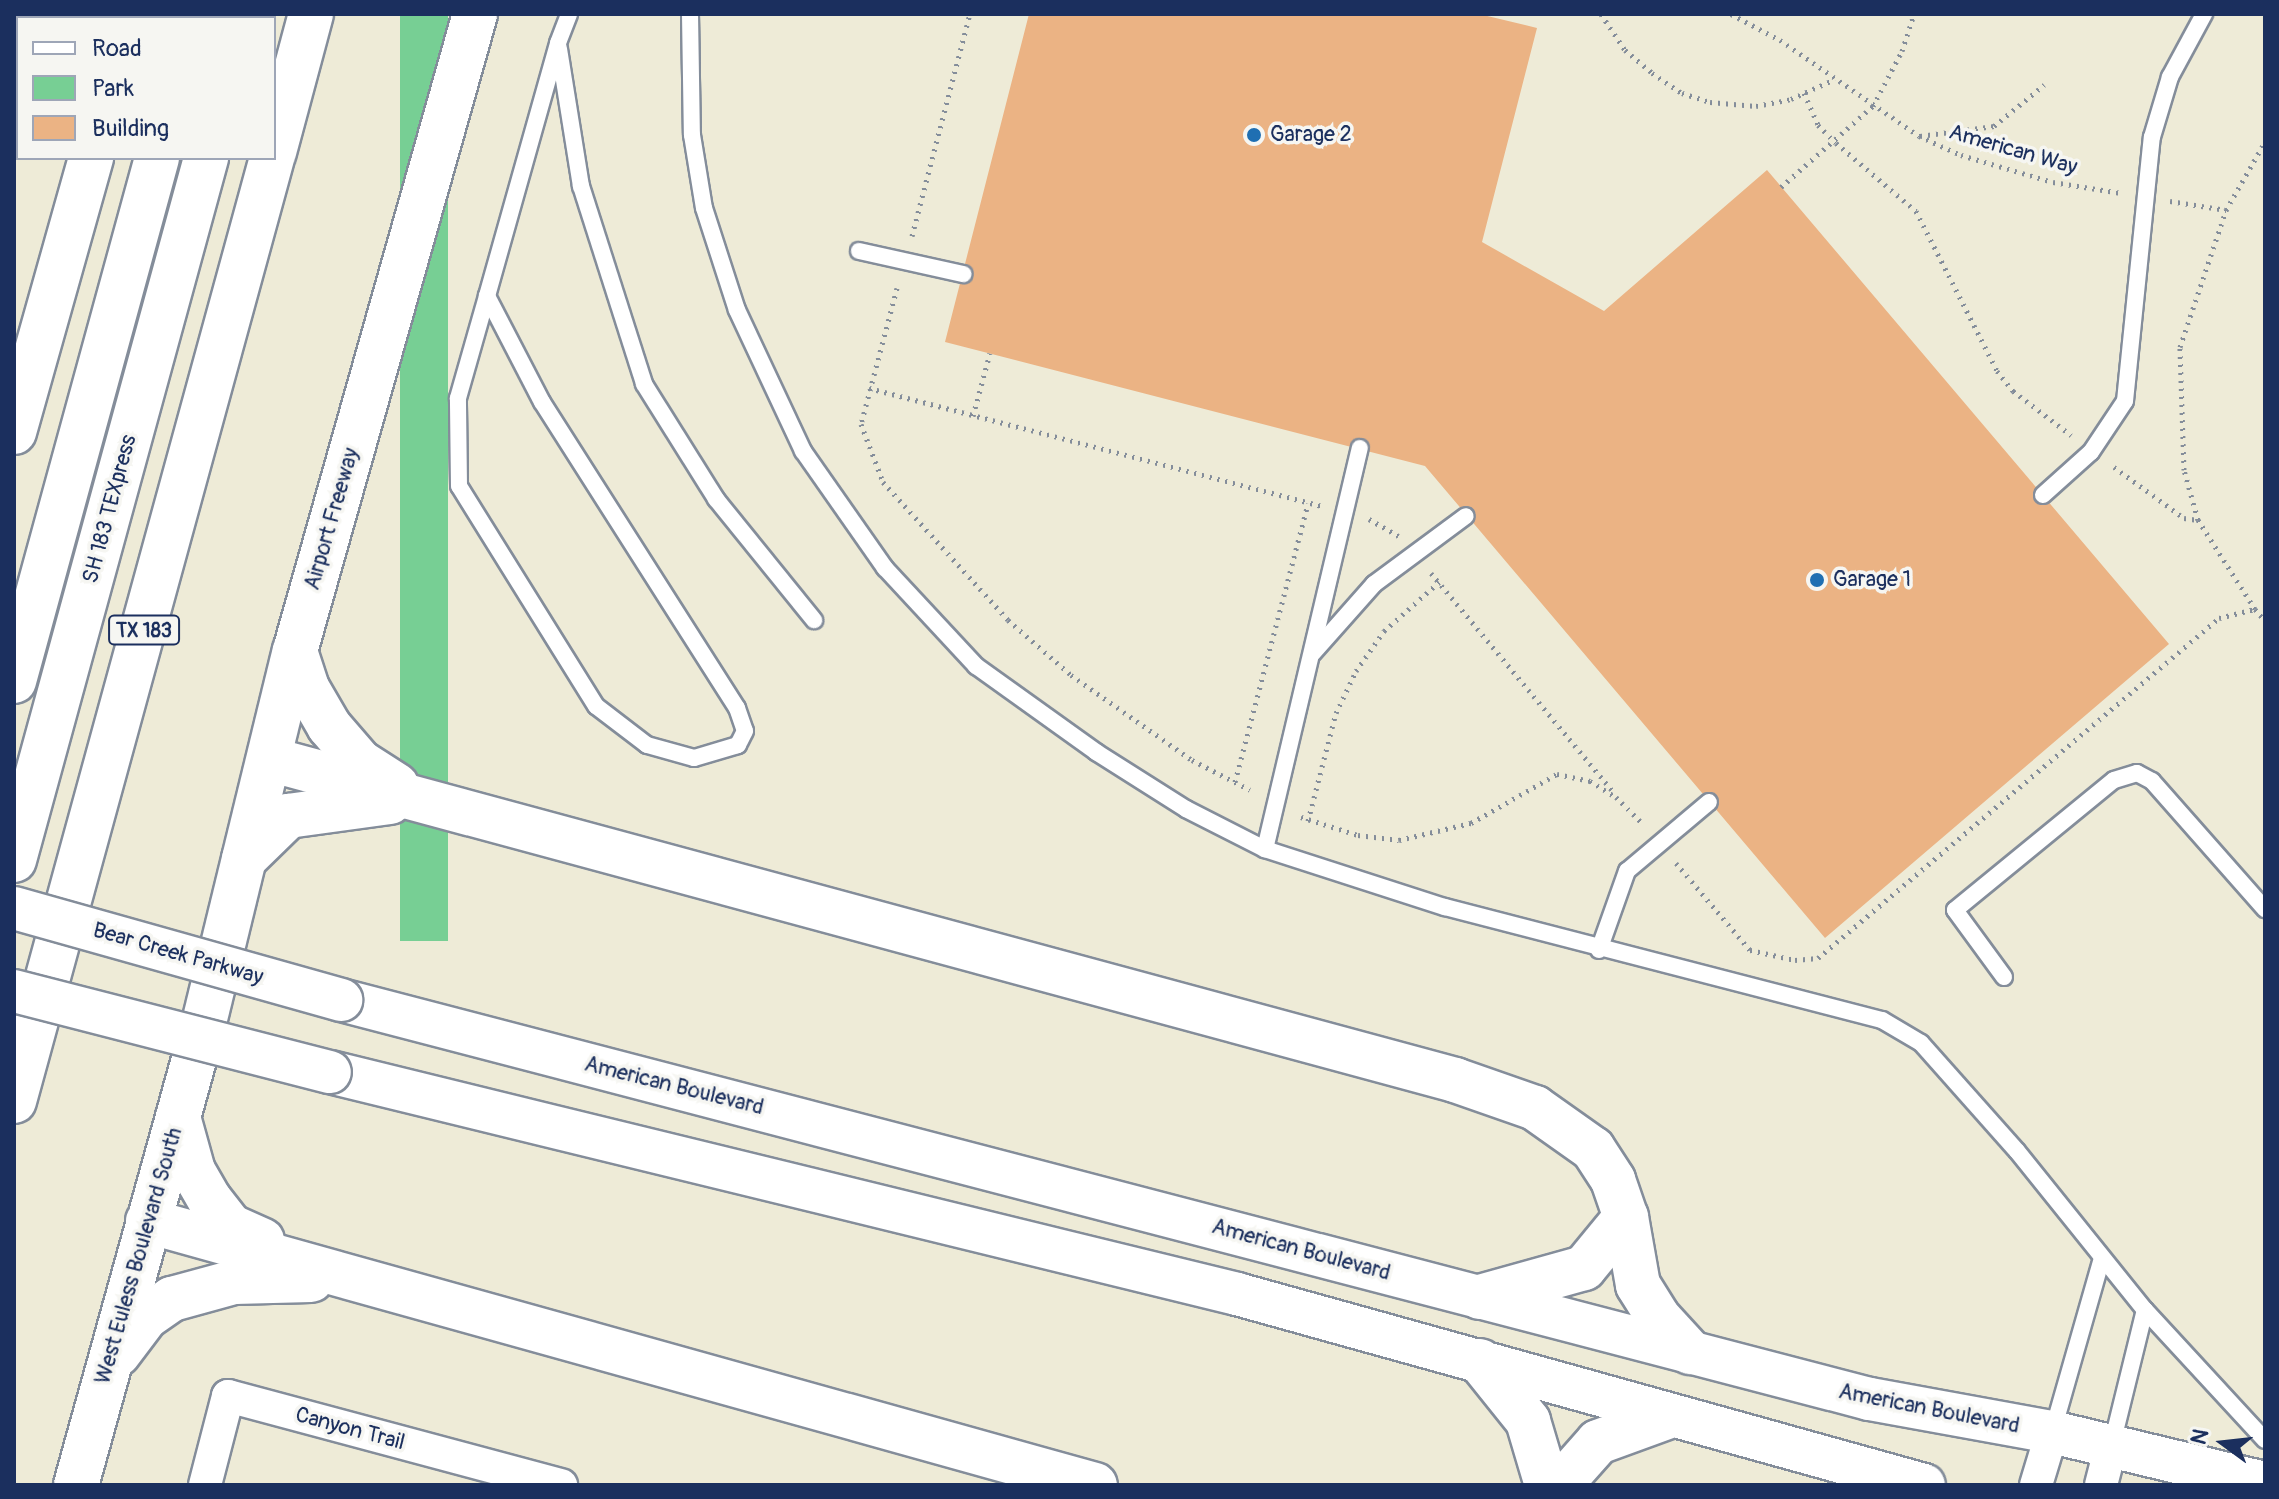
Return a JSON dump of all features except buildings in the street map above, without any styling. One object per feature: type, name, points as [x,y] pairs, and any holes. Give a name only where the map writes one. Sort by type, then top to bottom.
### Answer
[{"type":"main road","points":[[276,145],[311,14]]},
{"type":"main road","name":"Airport Freeway","points":[[203,1027],[295,651],[475,14]]},
{"type":"main road","points":[[14,432],[90,160]]},
{"type":"main road","points":[[14,681],[156,160]]},
{"type":"main road","name":"SH 183 TEXpress","points":[[14,860],[205,160]]},
{"type":"main road","name":"TX 183","points":[[14,1101],[271,160]]},
{"type":"main road","points":[[295,651],[307,688],[329,726],[360,762],[418,800]]},
{"type":"main road","points":[[269,759],[1469,1085],[1535,1108],[1567,1126],[1593,1149],[1613,1180],[1626,1217],[1638,1285],[1657,1316],[1690,1352]]},
{"type":"main road","points":[[244,859],[288,816],[418,800]]},
{"type":"main road","name":"West Euless Boulevard South","points":[[76,1485],[203,1027]]},
{"type":"main road","points":[[178,1117],[193,1171],[230,1226],[356,1279]]},
{"type":"main road","points":[[1480,1297],[1584,1268],[1626,1217]]},
{"type":"main road","points":[[148,1221],[1095,1485]]},
{"type":"main road","points":[[109,1365],[146,1317],[172,1299],[234,1282],[356,1279]]},
{"type":"main road","points":[[1480,1361],[1528,1421],[1547,1485]]},
{"type":"main road","points":[[1560,1485],[1598,1442],[1667,1417]]},
{"type":"street","name":"Bear Creek Parkway","points":[[14,908],[341,1000]]},
{"type":"street","points":[[14,991],[330,1072],[1237,1294],[1480,1361],[1667,1417],[1924,1485]]},
{"type":"street","name":"American Boulevard","points":[[341,1000],[1870,1399],[2052,1432],[2265,1483]]},
{"type":"street","name":"Canyon Trail","points":[[205,1485],[228,1396],[561,1485]]},
{"type":"street","points":[[2036,1485],[2052,1432]]},
{"type":"street","points":[[2101,1485],[2111,1446]]},
{"type":"lane","points":[[487,296],[542,402],[737,708],[745,731],[738,745],[694,758],[647,745],[596,706],[459,486],[458,398],[558,43],[569,14]]},
{"type":"lane","points":[[690,14],[687,86],[704,208],[737,310],[803,451],[885,568],[976,666],[1109,760],[1265,849],[1599,950],[1882,1020],[1921,1043],[2017,1151],[2145,1310],[2265,1440]]},
{"type":"lane","points":[[2043,495],[2091,452],[2125,401],[2134,353],[2144,197],[2152,137],[2170,77],[2204,14]]},
{"type":"lane","points":[[558,43],[581,186],[644,384],[716,499],[814,620]]},
{"type":"lane","points":[[859,251],[963,274]]},
{"type":"lane","points":[[1265,849],[1360,448]]},
{"type":"lane","points":[[1312,655],[1374,584],[1466,516]]},
{"type":"lane","points":[[2004,977],[1955,910],[2114,780],[2137,773],[2152,781],[2265,909]]},
{"type":"lane","points":[[1599,950],[1627,871],[1658,841],[1709,802]]},
{"type":"lane","points":[[2052,1432],[2102,1258]]},
{"type":"lane","points":[[2111,1446],[2145,1310]]},
{"type":"path","points":[[970,14],[861,424],[883,482],[1008,620],[1071,675],[1192,760],[1308,821],[1399,840],[1471,823],[1557,774],[1590,781],[1616,797]]},
{"type":"path","points":[[1601,14],[1625,50],[1682,93],[1710,102],[1756,106],[1804,93],[1836,78]]},
{"type":"path","name":"American Way","points":[[1731,14],[1836,78],[1919,136],[1961,155],[2053,182],[2226,210]]},
{"type":"path","points":[[1781,187],[1836,143],[1873,106],[1902,51],[1914,14]]},
{"type":"path","points":[[1919,136],[1994,126],[2044,85]]},
{"type":"path","points":[[1804,93],[1818,125],[1916,211],[1997,371],[2013,391],[2091,452],[2184,518],[2198,520]]},
{"type":"path","points":[[2265,142],[2226,210],[2180,347],[2184,470],[2198,520],[2265,621]]},
{"type":"path","points":[[973,416],[990,353]]},
{"type":"path","points":[[869,388],[1345,511],[1387,525],[1415,553],[1616,797],[1658,841],[1750,950],[1795,960],[1818,958],[2219,618],[2255,609]]},
{"type":"path","points":[[1235,782],[1308,503]]},
{"type":"path","points":[[1308,821],[1336,713],[1356,671],[1384,631],[1439,582]]},
{"type":"green space","points":[[14,14],[49,14],[16,16],[14,135]]},
{"type":"green space","points":[[400,14],[448,14],[448,941],[400,941]]},
{"type":"place","name":"Garage 2","points":[[1254,135]]},
{"type":"place","name":"Garage 1","points":[[1817,580]]}]
